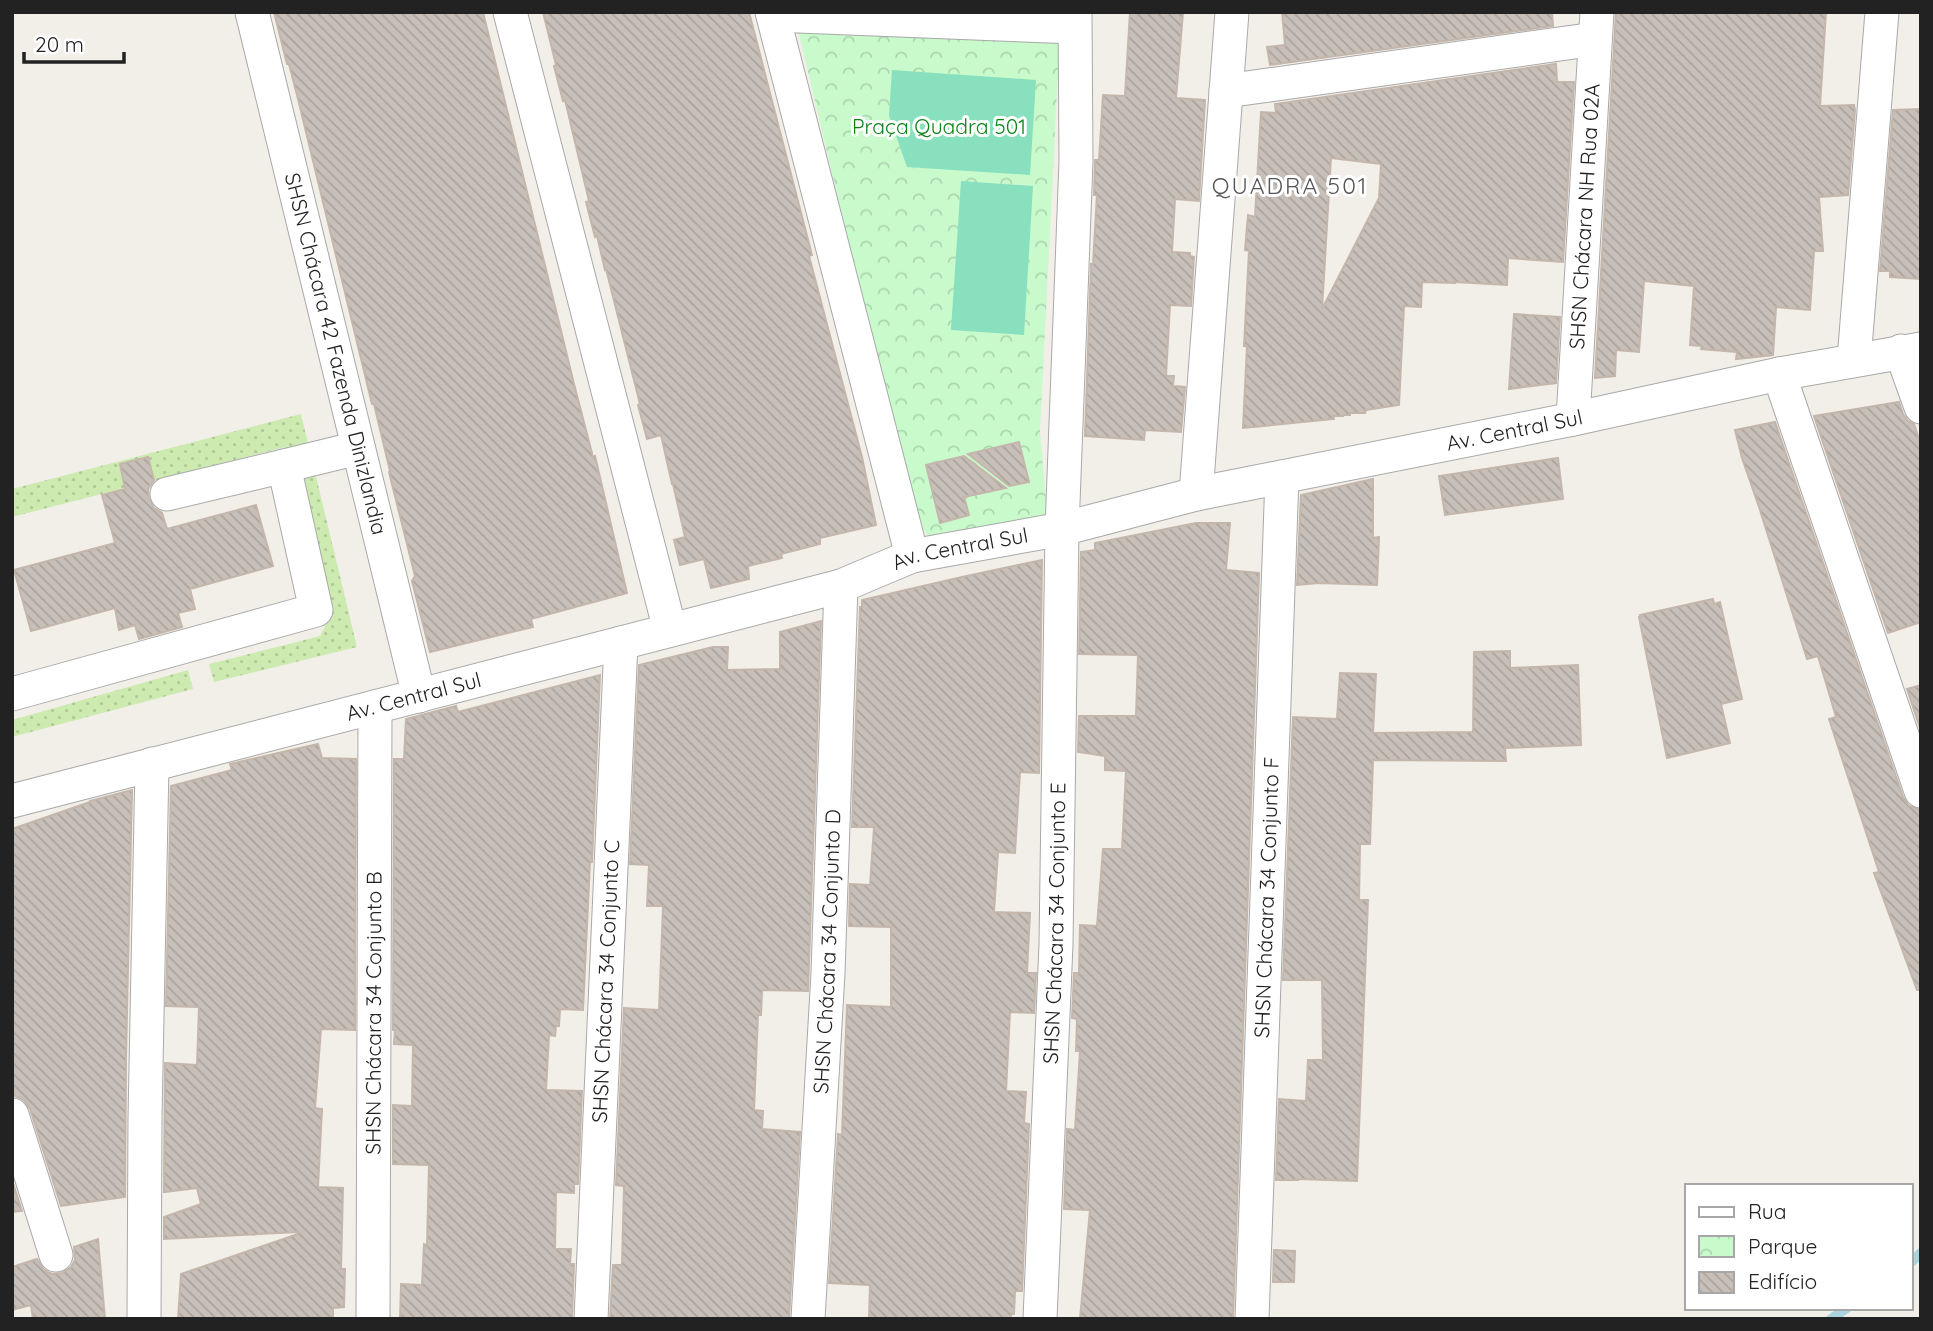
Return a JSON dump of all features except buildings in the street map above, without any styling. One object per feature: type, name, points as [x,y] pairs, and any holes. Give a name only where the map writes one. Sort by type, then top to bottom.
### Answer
[{"type":"street","name":"SHSN Chácara 42 Fazenda Dinizlandia","points":[[252,12],[419,696]]},
{"type":"street","points":[[510,12],[670,630]]},
{"type":"street","points":[[1196,494],[1232,12]]},
{"type":"street","points":[[1854,360],[1882,12]]},
{"type":"street","points":[[912,556],[772,14],[1074,20]]},
{"type":"street","name":"SHSN Chácara 34 Conjunto E","points":[[1040,1319],[1056,944],[1062,529],[1076,161],[1074,20]]},
{"type":"street","points":[[1226,91],[1596,25]]},
{"type":"street","name":"SHSN Chácara NH Rua 02A","points":[[1573,419],[1596,25]]},
{"type":"street","points":[[1911,350],[1921,407]]},
{"type":"street","name":"Av. Central Sul","points":[[12,801],[841,586],[912,556],[1062,529],[1196,494],[1573,419],[1779,374],[1911,350]]},
{"type":"street","points":[[1779,374],[1921,791]]},
{"type":"street","points":[[167,494],[358,448]]},
{"type":"street","points":[[12,694],[316,610],[284,466]]},
{"type":"street","name":"SHSN Chácara 34 Conjunto F","points":[[1252,1319],[1282,477]]},
{"type":"street","name":"SHSN Chácara 34 Conjunto D","points":[[808,1319],[828,973],[841,586]]},
{"type":"street","name":"SHSN Chácara 34 Conjunto C","points":[[590,1319],[621,643]]},
{"type":"street","name":"SHSN Chácara 34 Conjunto B","points":[[373,1319],[374,707]]},
{"type":"street","points":[[144,1319],[152,764]]},
{"type":"street","points":[[12,1115],[56,1255]]},
{"type":"green space","name":"Praça Quadra 501","points":[[794,12],[1061,12],[1040,431],[1047,514],[931,542],[917,518]]},
{"type":"green space","points":[[892,70],[1036,80],[1030,175],[907,167],[889,116]]},
{"type":"green space","points":[[961,181],[1033,186],[1024,335],[951,330]]},
{"type":"green space","points":[[301,414],[357,647],[214,682],[209,664],[320,636],[330,617],[285,447],[12,517],[12,489]]},
{"type":"green space","points":[[188,670],[193,689],[12,737],[12,720]]},
{"type":"waterway","points":[[1912,1261],[1921,1253]]},
{"type":"waterway","points":[[1831,1319],[1844,1310]]},
{"type":"district","name":"QUADRA 501","points":[[1290,186]]}]
